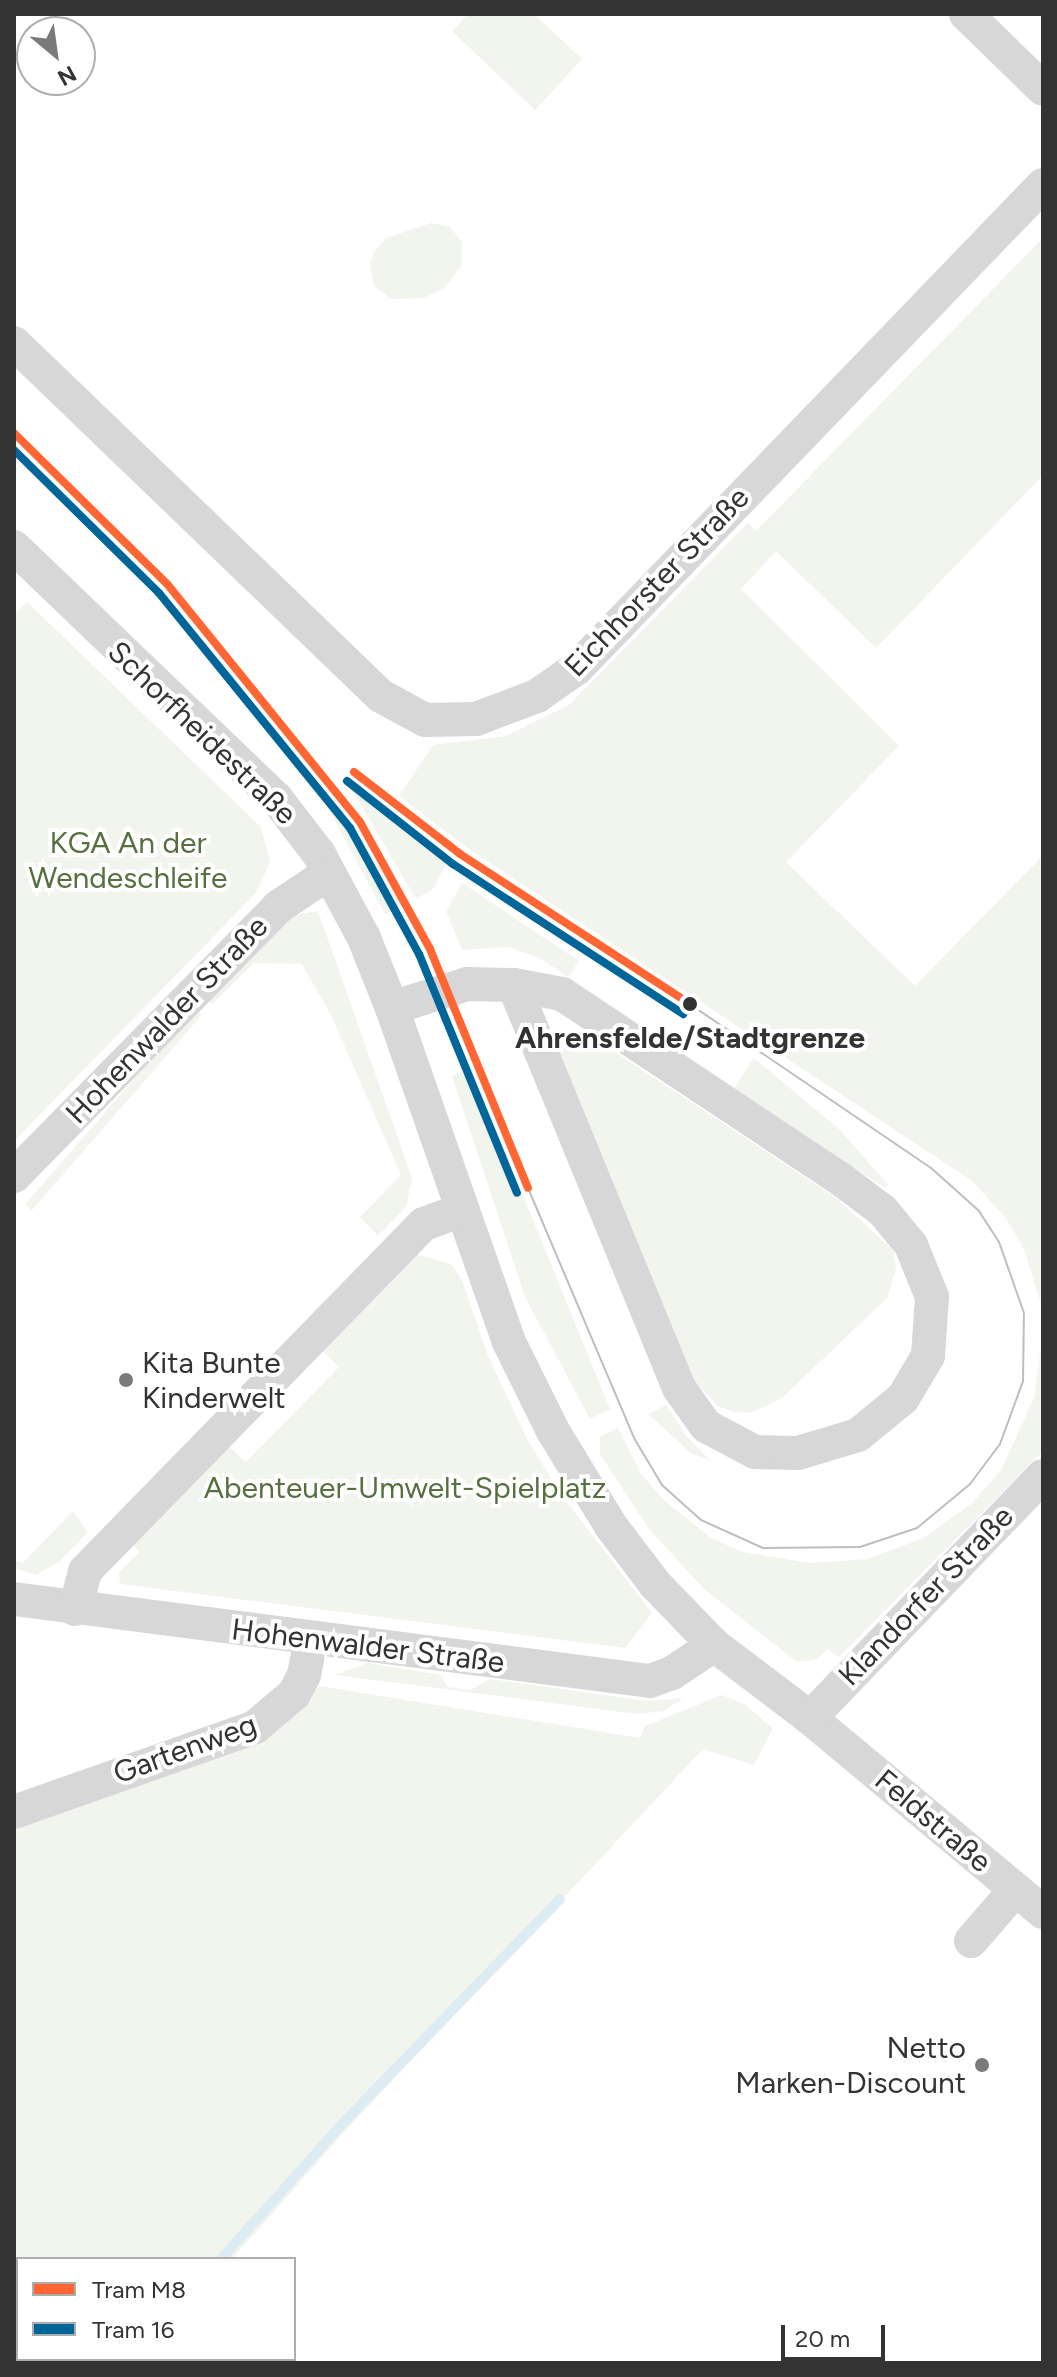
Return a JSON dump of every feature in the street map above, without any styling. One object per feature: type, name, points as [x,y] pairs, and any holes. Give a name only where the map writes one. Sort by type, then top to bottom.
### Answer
[{"type":"street","points":[[966,14],[1043,89]]},
{"type":"street","name":"Eichhorster Straße","points":[[14,343],[381,696],[425,720],[476,719],[537,696],[577,668],[1043,185]]},
{"type":"street","name":"Schorfheidestraße","points":[[14,547],[276,798],[329,873],[392,1008],[509,1342],[553,1431],[611,1526],[655,1584],[714,1645],[817,1723]]},
{"type":"street","name":"Hohenwalder Straße","points":[[14,1176],[278,907],[329,873]]},
{"type":"street","points":[[392,1008],[467,984],[514,985],[562,994],[883,1211],[911,1245],[932,1297],[928,1356],[903,1398],[858,1435],[798,1453],[755,1452],[706,1426],[679,1388],[514,985]]},
{"type":"street","points":[[75,1609],[85,1571],[424,1224],[462,1210]]},
{"type":"street","name":"Klandorfer Straße","points":[[817,1723],[1043,1476]]},
{"type":"street","name":"Hohenwalder Straße","points":[[14,1599],[311,1640],[650,1681],[672,1673],[714,1645]]},
{"type":"street","name":"Gartenweg","points":[[14,1812],[255,1727],[294,1694],[304,1675],[311,1640]]},
{"type":"street","name":"Feldstraße","points":[[817,1723],[1043,1912]]},
{"type":"street","points":[[971,1941],[1015,1890]]},
{"type":"green space","points":[[468,14],[534,14],[582,59],[535,110],[452,31]]},
{"type":"green space","points":[[431,223],[450,227],[462,242],[461,266],[444,288],[424,298],[391,299],[374,286],[370,263],[374,252],[386,238]]},
{"type":"green space","points":[[1043,238],[1043,475],[876,648],[776,551],[741,589],[899,746],[786,862],[915,986],[1043,855],[1043,1311],[1025,1252],[1006,1218],[971,1180],[469,849],[399,796],[433,745],[506,736],[569,705],[748,523],[756,531]]},
{"type":"green space","name":"KGA An der Wendeschleife","points":[[27,602],[261,827],[270,862],[256,893],[14,1141],[14,615]]},
{"type":"green space","points":[[357,786],[449,858],[433,889],[416,899],[352,790]]},
{"type":"green space","points":[[335,800],[385,875],[401,905],[385,914],[328,808]]},
{"type":"green space","points":[[462,883],[579,961],[568,977],[540,958],[509,947],[462,950],[446,911]]},
{"type":"green space","points":[[318,911],[412,1178],[406,1207],[378,1236],[360,1217],[401,1175],[331,1015],[302,964],[254,963],[212,1004],[206,997],[271,930],[295,915]]},
{"type":"green space","points":[[195,1009],[202,1015],[32,1210],[25,1204]]},
{"type":"green space","points":[[583,1031],[835,1197],[893,1250],[896,1269],[887,1298],[782,1398],[750,1413],[735,1412],[719,1407],[694,1381],[559,1052]]},
{"type":"green space","points":[[754,1058],[840,1130],[888,1185],[885,1188],[734,1088]]},
{"type":"green space","points":[[471,1068],[610,1409],[590,1419],[525,1297],[452,1076]]},
{"type":"green space","name":"Abenteuer-Umwelt-Spielplatz","points":[[416,1254],[451,1264],[462,1280],[488,1356],[527,1439],[560,1493],[652,1613],[625,1648],[120,1584],[119,1572],[139,1552],[130,1542],[227,1445],[246,1462],[339,1367],[321,1349]]},
{"type":"green space","points":[[1043,1332],[1043,1451],[839,1657],[828,1649],[817,1659],[797,1662],[704,1589],[649,1529],[600,1454],[600,1437],[618,1428],[641,1474],[665,1501],[710,1537],[742,1552],[810,1563],[867,1559],[924,1538],[972,1503],[1001,1470],[1034,1398]]},
{"type":"green space","points":[[666,1405],[687,1437],[710,1460],[692,1454],[648,1414]]},
{"type":"green space","points":[[73,1511],[88,1532],[60,1561],[36,1575],[14,1568],[14,1560],[23,1563]]},
{"type":"green space","points":[[367,1663],[441,1675],[447,1687],[470,1690],[490,1679],[647,1701],[683,1698],[664,1711],[637,1714],[335,1675]]},
{"type":"green space","points":[[320,1686],[640,1738],[645,1726],[722,1695],[744,1704],[773,1728],[754,1765],[703,1749],[347,2129],[234,2257],[16,2257],[16,2361],[142,2361],[140,2363],[14,2363],[14,1824],[286,1717]]},
{"type":"waterway","points":[[223,2257],[342,2124],[560,1899]]},
{"type":"tram line","name":"M8","points":[[14,433],[168,585],[360,822],[430,949],[528,1188]]},
{"type":"tram line","name":"16","points":[[14,450],[159,593],[350,828],[419,954],[517,1193]]},
{"type":"tram line","name":"M8","points":[[354,772],[460,854],[690,1004]]},
{"type":"tram line","name":"16","points":[[347,781],[453,864],[683,1014]]},
{"type":"tram line","points":[[528,1188],[634,1438],[662,1485],[701,1520],[763,1548],[860,1547],[917,1528],[970,1484],[1000,1444],[1023,1381],[1024,1313],[999,1242],[978,1210],[931,1168],[690,1004]]},
{"type":"place","name":"Ahrensfelde/Stadtgrenze","points":[[690,1004]]},
{"type":"place","name":"Kita Bunte Kinderwelt","points":[[126,1380]]},
{"type":"place","name":"Netto Marken-Discount","points":[[982,2065]]}]
